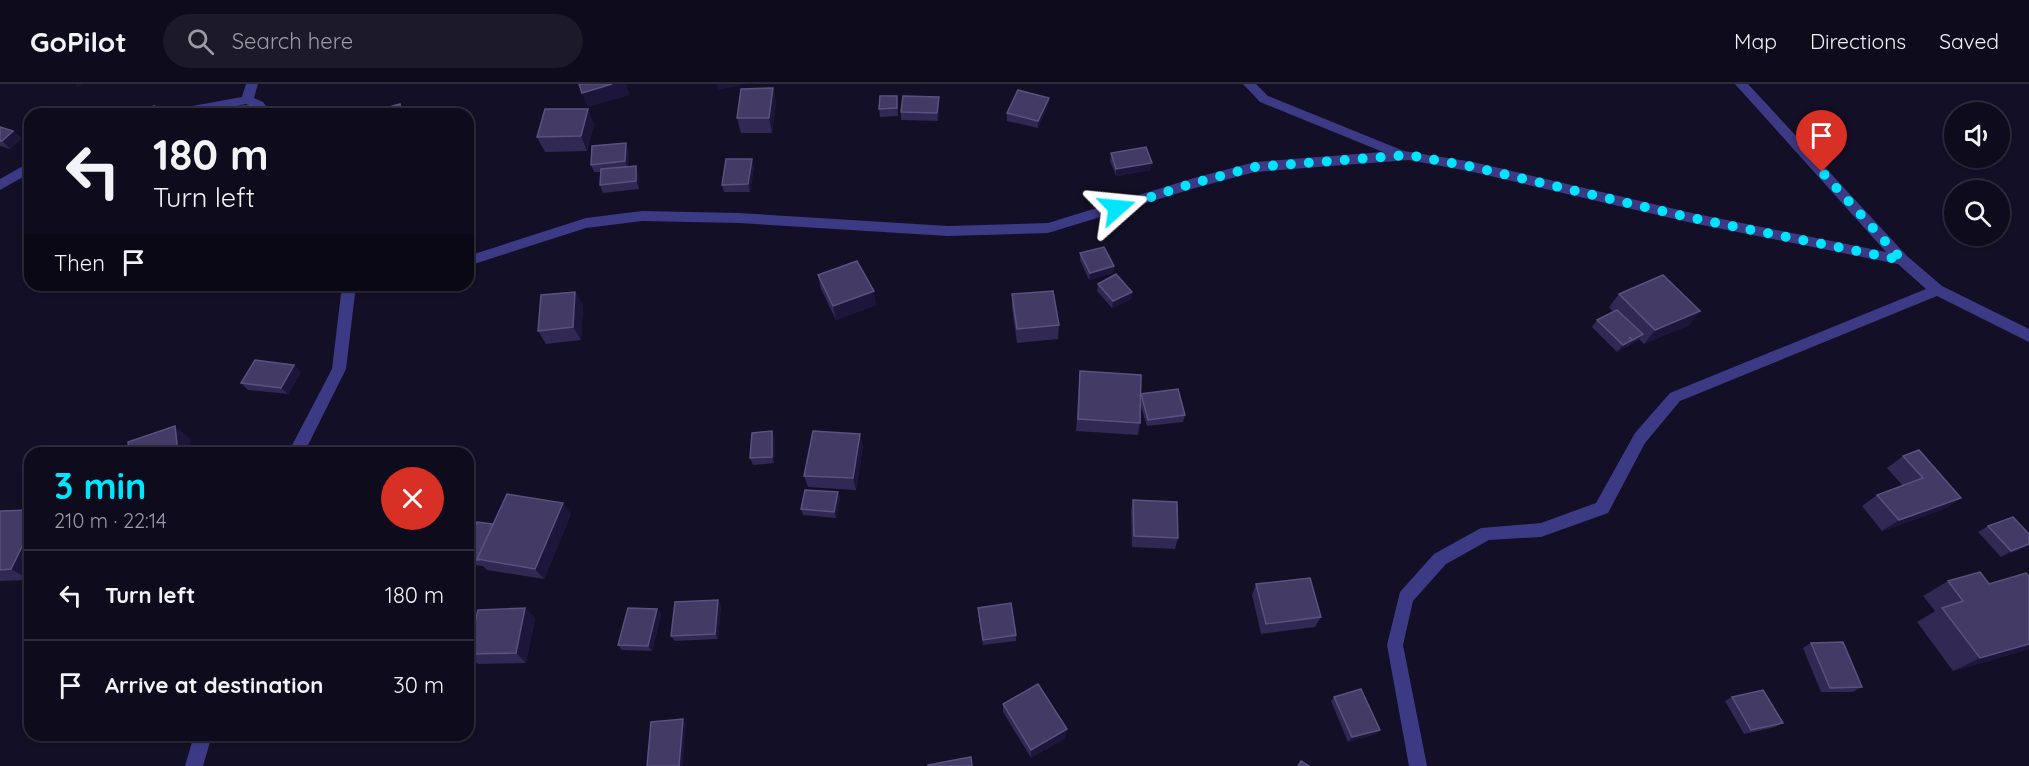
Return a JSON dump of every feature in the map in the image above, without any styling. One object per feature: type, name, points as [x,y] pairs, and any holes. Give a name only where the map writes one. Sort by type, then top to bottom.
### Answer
[{"type":"street","points":[[247,100],[252,84]]},
{"type":"street","points":[[1249,84],[1264,99],[1402,156]]},
{"type":"street","points":[[1742,84],[1902,260],[1937,290],[2029,336]]},
{"type":"street","points":[[203,108],[247,100],[262,108]]},
{"type":"street","points":[[474,259],[586,223],[642,216],[761,219],[948,231],[1048,228],[1194,183],[1255,167],[1402,156],[1473,167],[1692,218],[1902,260]]},
{"type":"street","points":[[0,184],[24,170]]},
{"type":"street","points":[[1418,766],[1395,645],[1406,597],[1440,559],[1486,533],[1541,530],[1602,508],[1640,438],[1674,397],[1937,290]]},
{"type":"street","points":[[299,447],[339,369],[348,291]]},
{"type":"street","points":[[194,766],[201,741]]},
{"type":"building","points":[[579,84],[612,84],[582,93]]},
{"type":"building","points":[[773,88],[769,118],[737,118],[741,89]]},
{"type":"building","points":[[1018,90],[1049,98],[1038,121],[1007,113]]},
{"type":"building","points":[[880,96],[897,96],[897,108],[879,109]]},
{"type":"building","points":[[903,96],[939,97],[937,113],[901,112]]},
{"type":"building","points":[[400,104],[401,108],[386,108]]},
{"type":"building","points":[[252,106],[251,108],[225,107]]},
{"type":"building","points":[[545,109],[588,109],[581,136],[537,137]]},
{"type":"building","points":[[0,127],[13,131],[2,141],[0,141]]},
{"type":"building","points":[[626,143],[625,161],[591,165],[592,146]]},
{"type":"building","points":[[1146,147],[1152,163],[1116,169],[1111,153]]},
{"type":"building","points":[[726,159],[752,159],[748,184],[722,185]]},
{"type":"building","points":[[636,166],[636,181],[600,185],[601,169]]},
{"type":"building","points":[[1104,247],[1114,266],[1090,273],[1080,253]]},
{"type":"building","points":[[857,261],[874,291],[833,306],[818,275]]},
{"type":"building","points":[[1116,274],[1132,292],[1113,301],[1098,284]]},
{"type":"building","points":[[1663,275],[1700,311],[1655,330],[1619,294]]},
{"type":"building","points":[[1053,291],[1059,325],[1017,329],[1012,294]]},
{"type":"building","points":[[575,292],[573,327],[538,331],[541,295]]},
{"type":"building","points":[[1617,310],[1643,334],[1633,340],[1629,337],[1632,340],[1623,345],[1597,320]]},
{"type":"building","points":[[255,360],[294,365],[281,388],[241,383]]},
{"type":"building","points":[[1080,371],[1141,375],[1140,423],[1078,419]]},
{"type":"building","points":[[1178,389],[1185,415],[1148,420],[1141,394]]},
{"type":"building","points":[[175,426],[177,447],[128,447],[128,442]]},
{"type":"building","points":[[772,431],[772,457],[750,458],[752,433]]},
{"type":"building","points":[[813,431],[860,434],[853,478],[804,476]]},
{"type":"building","points":[[1919,450],[1961,498],[1899,520],[1877,495],[1923,478],[1903,456]]},
{"type":"building","points":[[805,490],[838,492],[834,512],[801,509]]},
{"type":"building","points":[[507,494],[563,503],[535,569],[477,559]]},
{"type":"building","points":[[1133,500],[1177,502],[1178,538],[1134,536]]},
{"type":"building","points":[[24,510],[24,542],[11,569],[0,570],[0,511]]},
{"type":"building","points":[[2013,517],[2029,534],[2029,544],[2011,551],[1988,526]]},
{"type":"building","points":[[477,522],[493,524],[478,560],[474,560],[474,528]]},
{"type":"building","points":[[1980,572],[1989,584],[2026,573],[2029,576],[2029,644],[1980,658],[1942,608],[1963,601],[1948,581]]},
{"type":"building","points":[[1310,578],[1321,617],[1266,624],[1256,584]]},
{"type":"building","points":[[718,600],[715,634],[671,636],[675,602]]},
{"type":"building","points":[[1011,603],[1016,635],[983,640],[978,608]]},
{"type":"building","points":[[525,608],[516,653],[474,654],[474,626],[478,610]]},
{"type":"building","points":[[628,608],[657,609],[648,646],[618,645]]},
{"type":"building","points":[[1843,642],[1862,687],[1830,688],[1811,643]]},
{"type":"building","points":[[1038,684],[1067,729],[1031,750],[1003,704]]},
{"type":"building","points":[[1361,689],[1380,730],[1352,737],[1334,697]]},
{"type":"building","points":[[1763,690],[1783,723],[1751,730],[1732,697]]},
{"type":"building","points":[[683,719],[679,766],[647,766],[651,722]]},
{"type":"building","points":[[971,757],[972,766],[928,766],[928,765]]},
{"type":"building","points":[[1301,761],[1309,766],[1298,766]]},
{"type":"route","points":[[1117,208],[1194,183],[1255,167],[1409,155],[1473,167],[1692,218],[1902,260],[1822,172]]}]
